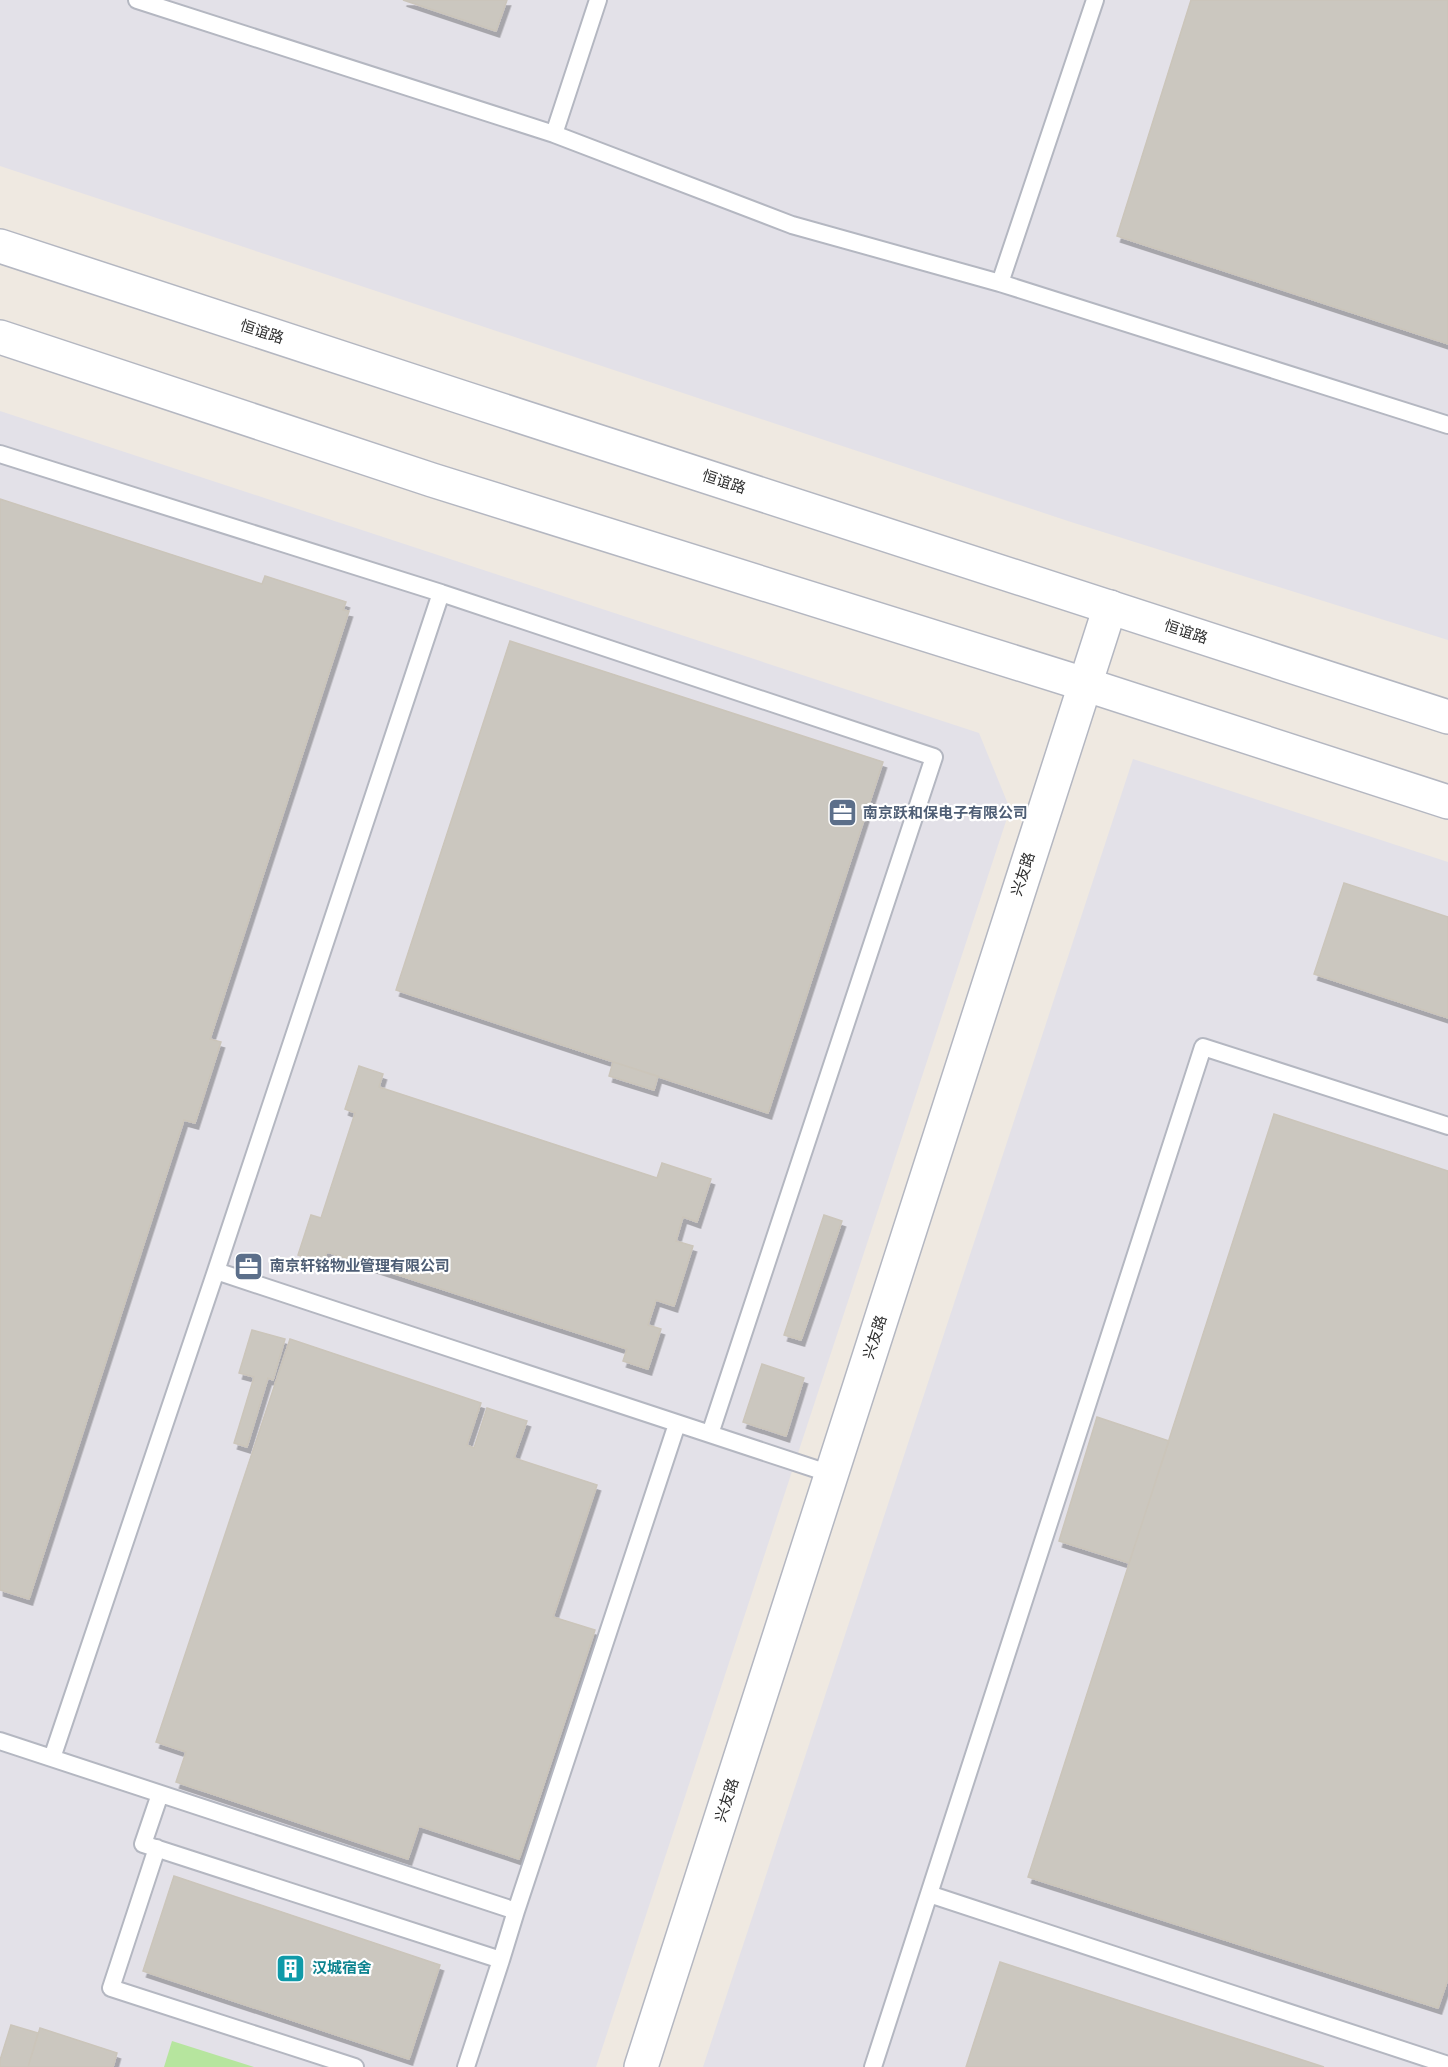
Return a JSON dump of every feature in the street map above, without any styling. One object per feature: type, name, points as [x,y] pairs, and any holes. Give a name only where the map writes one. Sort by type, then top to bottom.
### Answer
[{"type":"main road","name":"恒谊路","points":[[0,246],[1448,717]]},
{"type":"main road","points":[[0,337],[432,480],[1084,684],[1448,802]]},
{"type":"main road","name":"兴友路","points":[[641,2067],[1110,607]]},
{"type":"lane","points":[[137,0],[554,134],[792,225],[1000,283],[1448,425]]},
{"type":"lane","points":[[554,134],[598,0]]},
{"type":"lane","points":[[1000,283],[1095,0]]},
{"type":"lane","points":[[0,454],[441,593],[934,757],[710,1434]]},
{"type":"lane","points":[[52,1758],[441,593]]},
{"type":"lane","points":[[873,2067],[1203,1047],[1448,1126]]},
{"type":"lane","points":[[216,1271],[831,1474]]},
{"type":"lane","points":[[466,2067],[677,1424]]},
{"type":"lane","points":[[0,1741],[516,1911]]},
{"type":"lane","points":[[160,1794],[143,1844],[501,1960]]},
{"type":"lane","points":[[157,1848],[111,1988],[355,2067]]},
{"type":"lane","points":[[929,1894],[1448,2065]]},
{"type":"shaded area","points":[[0,0],[1448,0],[1448,640],[1071,522],[0,166]]},
{"type":"shaded area","points":[[0,411],[979,733],[1010,809],[596,2067],[0,2067]]},
{"type":"shaded area","points":[[1133,759],[1448,862],[1448,2067],[703,2067]]},
{"type":"green space","points":[[172,2041],[254,2067],[164,2067]]},
{"type":"building","points":[[403,0],[507,0],[496,31]]},
{"type":"building","points":[[1191,0],[1448,0],[1448,344],[1117,236]]},
{"type":"building","points":[[0,499],[262,584],[265,576],[346,602],[343,610],[349,611],[210,1039],[221,1042],[195,1123],[184,1120],[29,1599],[0,1590]]},
{"type":"building","points":[[510,641],[883,762],[768,1113],[396,990]]},
{"type":"building","points":[[1344,883],[1448,917],[1448,1018],[1314,974]]},
{"type":"building","points":[[613,1062],[658,1076],[654,1090],[609,1076]]},
{"type":"building","points":[[359,1066],[383,1074],[379,1087],[657,1178],[662,1163],[711,1179],[697,1222],[683,1217],[676,1241],[693,1246],[674,1306],[656,1300],[648,1325],[661,1329],[648,1369],[623,1361],[627,1349],[327,1252],[323,1264],[298,1255],[311,1215],[321,1218],[355,1113],[345,1109]]},
{"type":"building","points":[[1274,1114],[1448,1171],[1448,1979],[1438,2008],[1028,1877]]},
{"type":"building","points":[[824,1215],[842,1221],[801,1340],[784,1335]]},
{"type":"building","points":[[252,1330],[285,1339],[273,1380],[268,1378],[247,1447],[234,1443],[254,1377],[239,1373]]},
{"type":"building","points":[[290,1339],[481,1403],[467,1445],[474,1448],[487,1408],[527,1421],[514,1458],[597,1485],[553,1617],[595,1630],[519,1859],[419,1826],[408,1859],[176,1782],[186,1752],[156,1742]]},
{"type":"building","points":[[762,1364],[804,1378],[786,1436],[743,1422]]},
{"type":"building","points":[[1097,1417],[1169,1441],[1129,1563],[1059,1541]]},
{"type":"building","name":"汉城宿舍","points":[[174,1876],[440,1965],[409,2059],[143,1971]]},
{"type":"building","points":[[1000,1962],[1324,2067],[966,2067]]},
{"type":"building","points":[[11,2025],[38,2033],[28,2067],[0,2067]]},
{"type":"building","points":[[40,2028],[117,2053],[113,2067],[28,2067]]},
{"type":"place","name":"南京跃和保电子有限公司","points":[[842,813]]},
{"type":"place","name":"南京轩铭物业管理有限公司","points":[[249,1266]]},
{"type":"place","name":"汉城宿舍","points":[[291,1968]]}]
